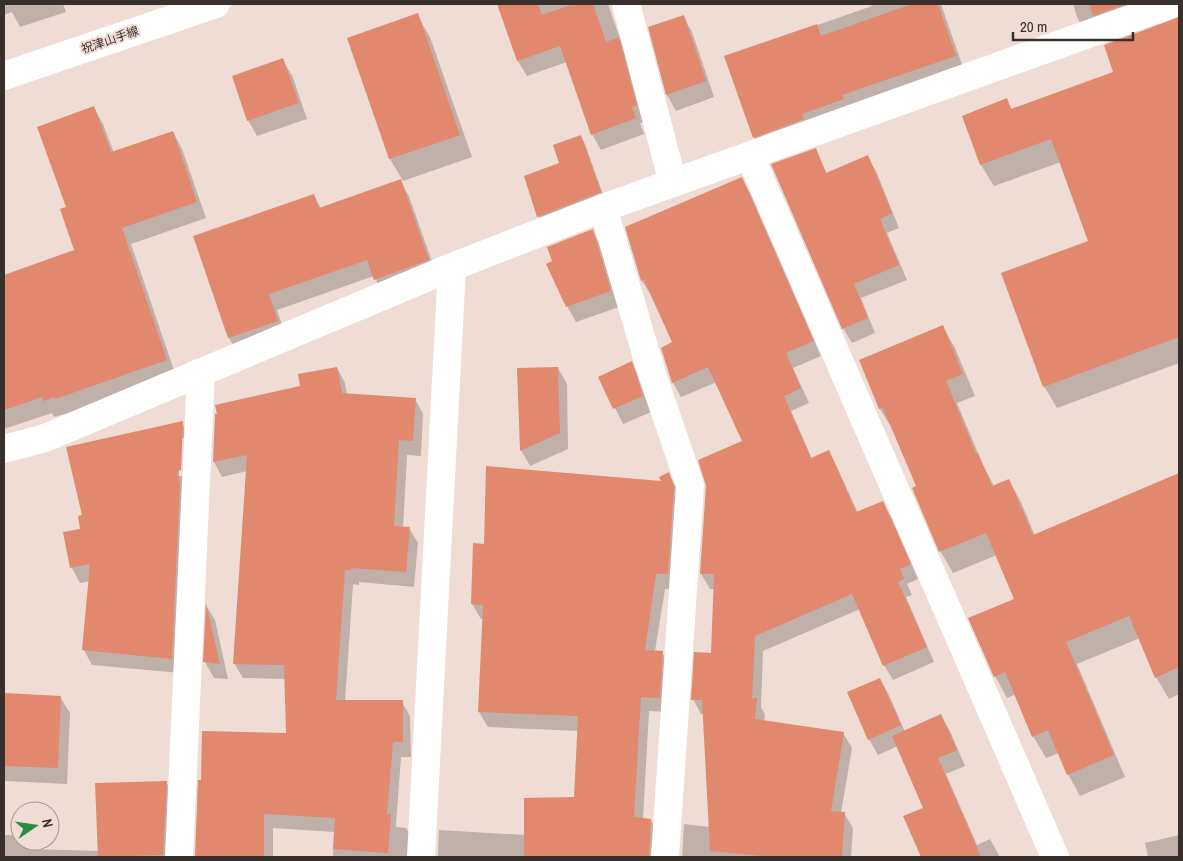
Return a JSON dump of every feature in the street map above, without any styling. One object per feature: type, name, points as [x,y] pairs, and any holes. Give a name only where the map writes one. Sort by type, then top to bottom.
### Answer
[{"type":"street","name":"祝津山手線","points":[[4,76],[216,4]]},
{"type":"street","points":[[626,4],[673,183]]},
{"type":"street","points":[[4,448],[45,438],[452,267],[604,208],[1172,4]]},
{"type":"street","points":[[750,156],[1055,857]]},
{"type":"street","points":[[604,208],[652,374],[690,485],[665,857]]},
{"type":"street","points":[[421,857],[452,267]]},
{"type":"street","points":[[179,857],[201,372]]},
{"type":"building","points":[[497,4],[538,4],[542,15],[574,4],[593,4],[606,42],[619,37],[637,106],[632,107],[636,118],[591,135],[560,46],[517,61]]},
{"type":"building","points":[[912,4],[938,4],[956,56],[842,95],[844,99],[802,114],[804,119],[753,138],[724,56],[817,24],[821,36]]},
{"type":"building","points":[[1089,4],[1126,4],[1093,16]]},
{"type":"building","points":[[418,13],[460,135],[389,159],[347,38]]},
{"type":"building","points":[[684,15],[706,81],[666,95],[648,27]]},
{"type":"building","points":[[1179,17],[1179,337],[1043,387],[1001,273],[1088,241],[1051,139],[980,165],[962,116],[1007,98],[1011,109],[1113,72],[1104,45]]},
{"type":"building","points":[[283,58],[299,103],[247,121],[232,76]]},
{"type":"building","points":[[94,106],[111,152],[173,131],[197,202],[122,228],[167,360],[55,399],[55,397],[43,401],[42,397],[4,410],[4,275],[74,250],[60,209],[66,207],[37,127]]},
{"type":"building","points":[[581,135],[601,192],[537,217],[524,176],[559,163],[553,145]]},
{"type":"building","points":[[816,148],[826,173],[868,155],[892,213],[880,219],[899,265],[854,284],[868,318],[842,329],[771,164]]},
{"type":"building","points":[[742,177],[814,341],[786,353],[801,388],[784,396],[811,458],[829,450],[856,512],[883,501],[911,564],[900,569],[904,579],[898,582],[927,647],[883,666],[852,594],[755,636],[752,698],[757,698],[755,719],[844,732],[831,811],[845,812],[842,857],[771,857],[710,851],[702,700],[691,700],[694,652],[711,653],[714,574],[700,574],[706,486],[698,460],[742,441],[708,367],[672,383],[661,348],[672,342],[644,280],[641,281],[625,227]]},
{"type":"building","points":[[401,179],[429,260],[374,280],[367,260],[269,294],[278,321],[228,338],[193,236],[314,194],[319,208]]},
{"type":"building","points":[[593,229],[611,291],[566,307],[546,264],[552,261],[547,247]]},
{"type":"building","points":[[943,325],[963,374],[946,381],[976,454],[978,453],[992,486],[1009,479],[1033,535],[1179,473],[1179,667],[1155,678],[1129,616],[1066,642],[1114,755],[1067,775],[1048,730],[1032,737],[1005,672],[994,677],[968,618],[1014,599],[986,533],[939,552],[912,488],[916,486],[883,408],[879,409],[859,360]]},
{"type":"building","points":[[632,361],[643,396],[613,409],[598,377]]},
{"type":"building","points":[[337,367],[342,393],[416,398],[413,441],[399,440],[394,526],[410,527],[406,572],[351,568],[351,570],[345,570],[336,700],[403,700],[403,742],[393,742],[387,814],[391,814],[388,853],[333,849],[335,818],[264,814],[264,857],[195,856],[198,780],[201,780],[202,731],[286,733],[284,665],[233,664],[247,455],[213,462],[215,414],[217,414],[215,405],[300,386],[298,374]]},
{"type":"building","points":[[558,367],[560,433],[520,451],[517,368]]},
{"type":"building","points":[[183,421],[181,470],[177,471],[180,484],[172,659],[82,650],[90,564],[70,568],[63,532],[80,529],[78,516],[82,515],[66,447]]},
{"type":"building","points":[[486,466],[661,481],[659,477],[669,472],[674,487],[668,574],[656,574],[645,650],[663,651],[660,698],[641,697],[634,817],[651,819],[649,857],[524,857],[524,798],[574,797],[578,716],[478,712],[483,605],[471,604],[473,543],[484,544]]},
{"type":"building","points":[[206,603],[220,664],[203,662]]},
{"type":"building","points":[[880,678],[901,725],[868,740],[847,692]]},
{"type":"building","points":[[4,693],[61,696],[58,768],[4,766]]},
{"type":"building","points":[[941,714],[957,750],[938,758],[981,857],[921,857],[903,816],[923,808],[892,736]]},
{"type":"building","points":[[167,781],[163,855],[98,857],[95,783]]}]
